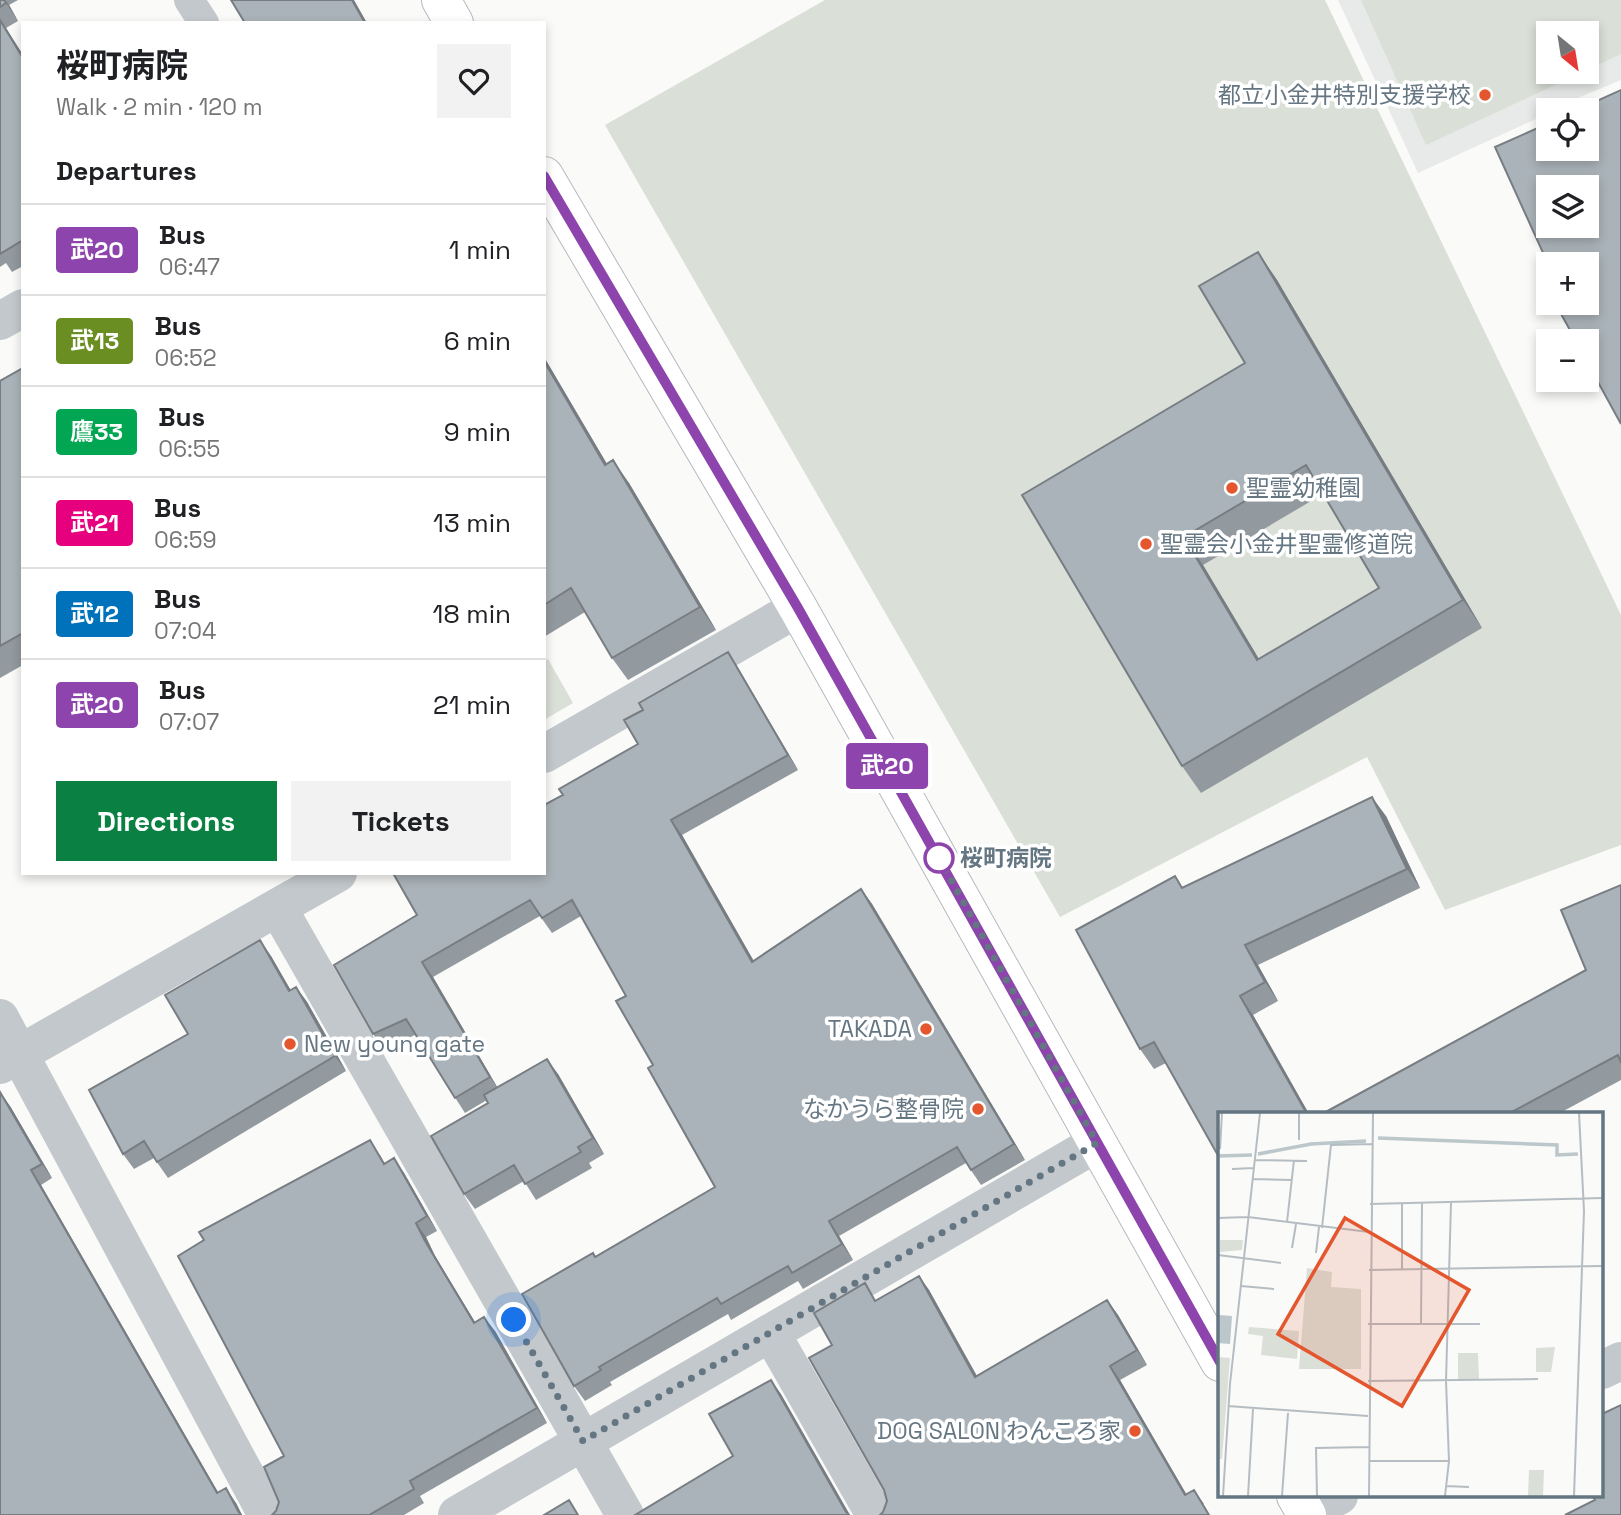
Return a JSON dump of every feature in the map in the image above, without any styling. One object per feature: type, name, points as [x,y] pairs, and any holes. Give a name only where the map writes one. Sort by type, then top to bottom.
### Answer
[{"type":"main road","points":[[441,0],[453,21]]},
{"type":"main road","points":[[546,179],[798,608],[1218,1358]]},
{"type":"street","points":[[0,321],[21,309]]},
{"type":"street","points":[[546,753],[798,608]]},
{"type":"street","points":[[10,1059],[335,875]]},
{"type":"street","points":[[278,908],[625,1515]]},
{"type":"street","points":[[0,1018],[10,1059],[267,1515]]},
{"type":"street","points":[[457,1515],[1097,1143]]},
{"type":"street","points":[[771,1333],[875,1515]]},
{"type":"street","points":[[1604,1369],[1621,1361]]},
{"type":"lane","points":[[189,0],[203,21]]},
{"type":"shaded area","points":[[825,0],[1325,0],[1621,615],[1621,845],[1445,910],[1367,757],[1060,917],[605,125]]},
{"type":"shaded area","name":"都立小金井特別支援学校","points":[[1338,0],[1621,0],[1621,80],[1578,98],[1536,98],[1536,119],[1418,173]]},
{"type":"shaded area","name":"都立小金井特別支援学校","points":[[1361,0],[1621,0],[1621,54],[1600,64],[1600,21],[1536,21],[1536,84],[1557,84],[1426,145]]},
{"type":"shaded area","points":[[548,659],[573,703],[546,719]]},
{"type":"building","points":[[231,0],[352,0],[364,21],[244,21]]},
{"type":"building","points":[[0,20],[21,55],[21,241],[0,254]]},
{"type":"building","points":[[1621,90],[1621,424],[1599,384],[1599,329],[1569,329],[1562,315],[1599,315],[1599,252],[1543,252],[1536,238],[1599,238],[1599,175],[1536,175],[1536,237],[1495,147],[1536,129],[1536,161],[1599,161],[1599,100]]},
{"type":"building","name":"聖霊会小金井聖霊修道院","points":[[1258,252],[1463,600],[1182,766],[1022,495],[1245,363],[1199,286]],"holes":[[[1306,465],[1379,588],[1257,660],[1184,537]]]},
{"type":"building","points":[[546,364],[605,465],[613,460],[700,607],[612,658],[571,588],[546,604]]},
{"type":"building","points":[[21,369],[21,634],[0,646],[0,381]]},
{"type":"building","points":[[728,652],[788,755],[671,820],[752,962],[861,889],[1014,1144],[971,1170],[957,1147],[829,1221],[842,1244],[792,1273],[788,1266],[721,1304],[717,1298],[599,1367],[601,1370],[574,1386],[522,1294],[593,1253],[595,1257],[715,1187],[648,1068],[653,1065],[616,1001],[626,996],[572,900],[542,918],[530,900],[422,962],[490,1077],[455,1098],[406,1019],[373,1034],[334,965],[417,915],[394,875],[546,875],[546,804],[563,795],[559,789],[638,744],[624,720],[643,710],[639,703]]},
{"type":"building","points":[[1372,797],[1407,869],[1245,945],[1265,982],[1240,996],[1306,1112],[1218,1112],[1218,1155],[1154,1042],[1140,1049],[1076,930],[1175,876],[1182,888]]},
{"type":"building","points":[[1621,885],[1621,1063],[1618,1055],[1512,1112],[1326,1112],[1586,970],[1561,910]]},
{"type":"building","points":[[260,940],[289,991],[296,987],[335,1056],[157,1162],[144,1141],[123,1154],[89,1090],[188,1034],[165,995]]},
{"type":"building","points":[[547,1059],[593,1138],[578,1147],[581,1152],[525,1184],[514,1165],[464,1194],[431,1136],[488,1103],[484,1095]]},
{"type":"building","points":[[0,1092],[42,1164],[31,1170],[217,1493],[226,1488],[241,1515],[0,1515]]},
{"type":"building","points":[[370,1140],[384,1164],[394,1158],[427,1216],[416,1223],[425,1241],[474,1323],[484,1317],[537,1408],[410,1481],[414,1489],[369,1515],[272,1515],[279,1502],[264,1467],[284,1456],[178,1256],[204,1240],[199,1232]]},
{"type":"building","points":[[919,1276],[975,1377],[1107,1300],[1137,1350],[1110,1366],[1185,1495],[1194,1490],[1209,1515],[880,1515],[887,1501],[884,1490],[809,1358],[832,1345],[814,1313],[865,1283],[875,1301]]},
{"type":"building","points":[[771,1380],[849,1515],[635,1515],[733,1456],[709,1414]]},
{"type":"building","points":[[1621,1405],[1621,1515],[1565,1515],[1595,1500],[1594,1498],[1604,1498],[1604,1413]]},
{"type":"building","points":[[569,1500],[578,1515],[544,1515]]},
{"type":"bus line","name":"武20","points":[[546,179],[798,608],[1218,1358]]},
{"type":"place","name":"都立小金井特別支援学校","points":[[1485,95]]},
{"type":"place","name":"聖霊幼稚園","points":[[1232,488]]},
{"type":"place","name":"聖霊会小金井聖霊修道院","points":[[1146,544]]},
{"type":"place","name":"桜町病院","points":[[939,858]]},
{"type":"place","name":"TAKADA","points":[[926,1029]]},
{"type":"place","name":"New young gate","points":[[290,1044]]},
{"type":"place","name":"なかうら整骨院","points":[[978,1109]]},
{"type":"place","name":"DOG SALON わんころ家","points":[[1135,1431]]},
{"type":"route","points":[[514,1320],[583,1441],[1097,1143],[939,858]]}]
